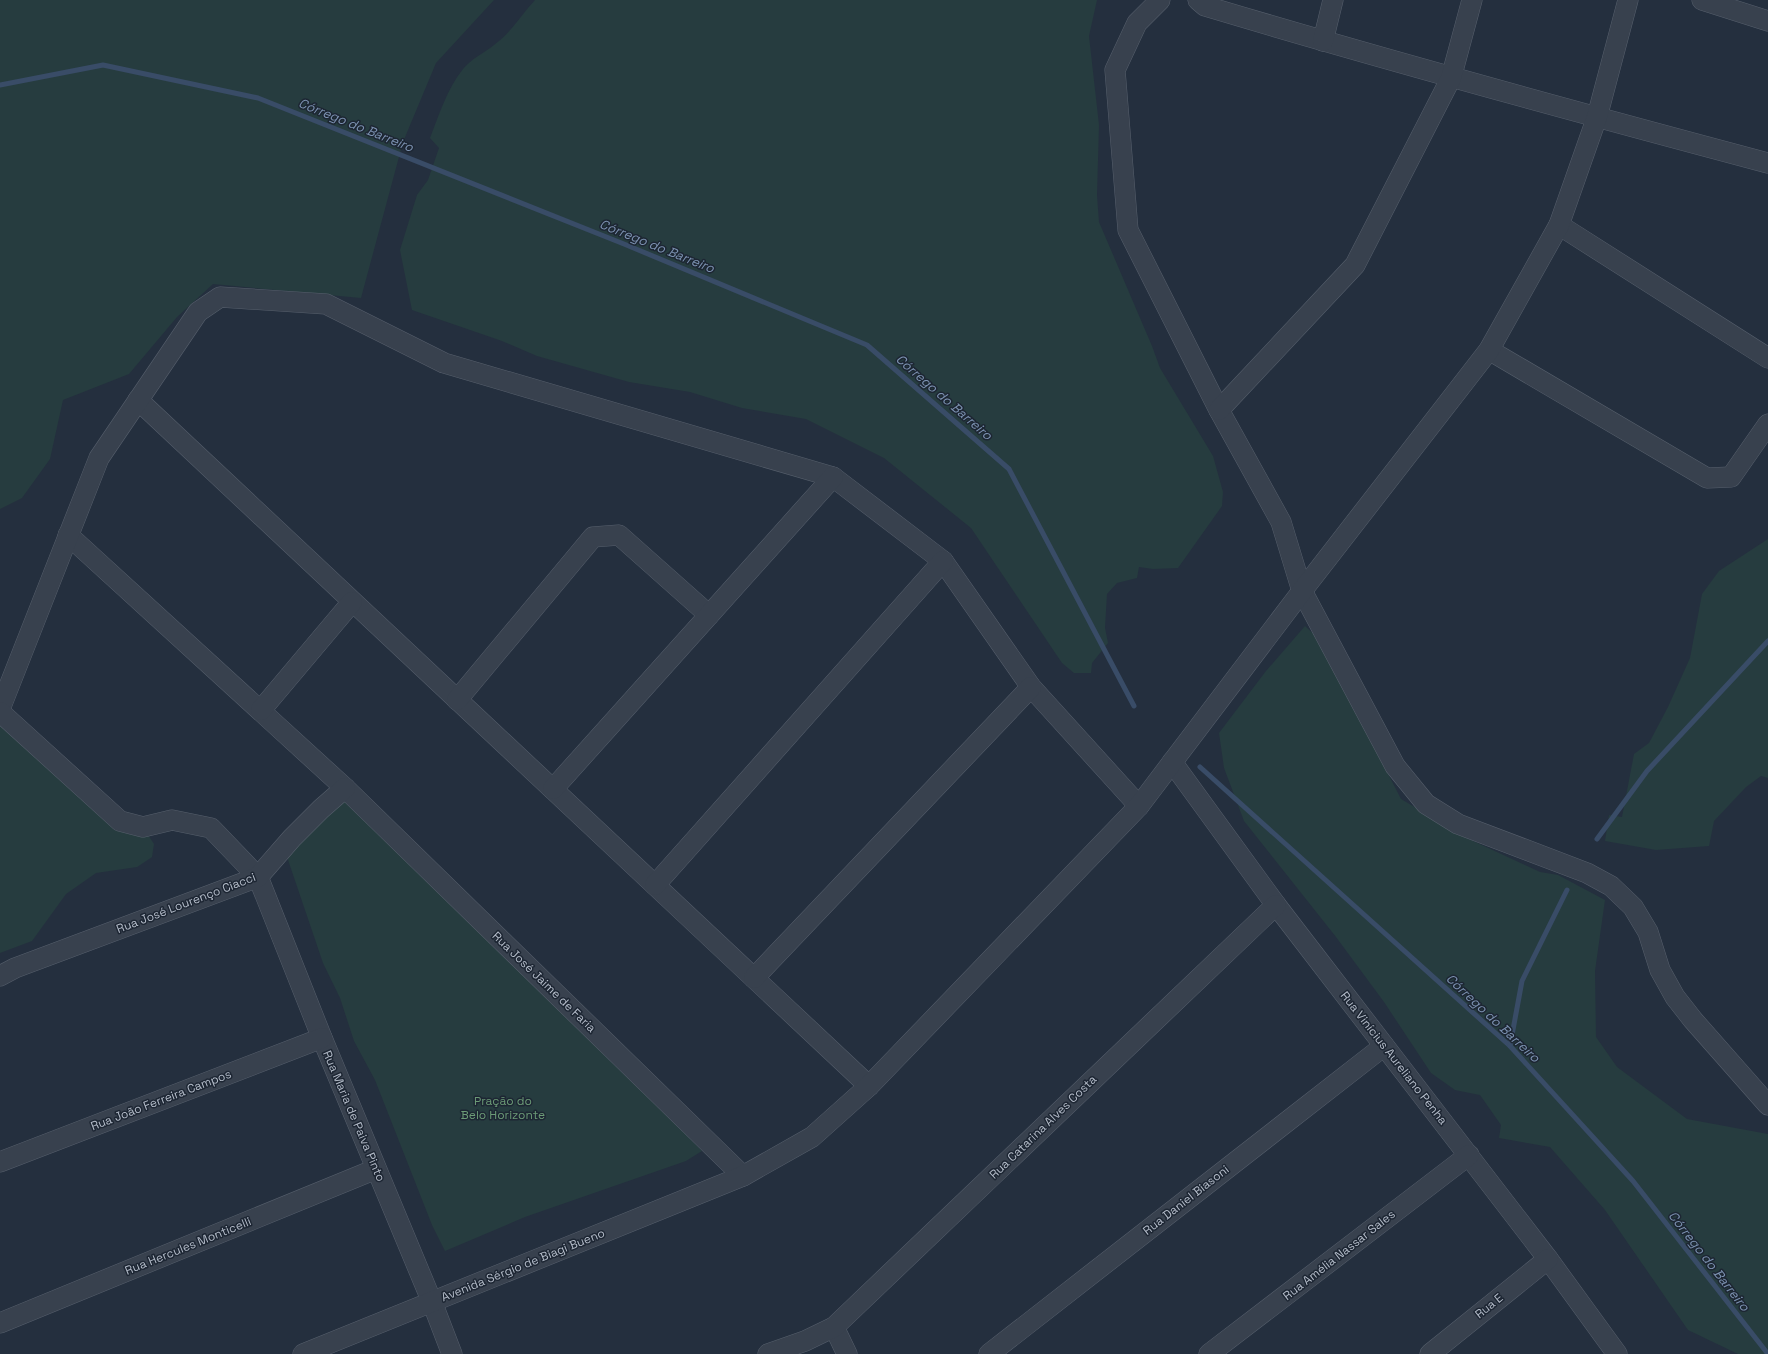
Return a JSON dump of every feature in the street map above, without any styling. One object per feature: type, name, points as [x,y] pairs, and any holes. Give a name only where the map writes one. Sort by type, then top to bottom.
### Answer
[{"type":"street","points":[[1160,0],[1137,23],[1115,70],[1128,230],[1219,410],[1281,522],[1302,591],[1395,766],[1426,804],[1458,824],[1586,873],[1612,886],[1633,907],[1648,932],[1660,970],[1676,997],[1693,1020],[1768,1105]]},
{"type":"street","points":[[1198,0],[1205,6],[1451,78],[1768,163]]},
{"type":"street","points":[[1323,41],[1333,0]]},
{"type":"street","points":[[1219,410],[1355,265],[1451,78],[1472,0]]},
{"type":"street","name":"Avenida Sérgio de Biagi Bueno","points":[[303,1354],[743,1176],[812,1137],[869,1086],[1139,806],[1302,591],[1489,350],[1559,225],[1597,117],[1628,0]]},
{"type":"street","points":[[1702,0],[1768,21]]},
{"type":"street","points":[[1559,225],[1768,358]]},
{"type":"street","points":[[258,877],[211,828],[172,820],[144,827],[120,821],[0,711],[99,458],[198,312],[220,297],[326,304],[444,363],[833,477],[942,561],[1031,687],[1139,806]]},
{"type":"street","points":[[1489,350],[1707,478],[1731,477],[1768,424]]},
{"type":"street","points":[[138,400],[869,1086]]},
{"type":"street","points":[[553,789],[833,477]]},
{"type":"street","name":"Rua José Jaime de Faria","points":[[68,535],[345,788],[743,1176]]},
{"type":"street","points":[[457,700],[593,537],[619,535],[709,615]]},
{"type":"street","points":[[655,885],[942,561]]},
{"type":"street","points":[[261,710],[352,602]]},
{"type":"street","points":[[754,978],[1031,687]]},
{"type":"street","name":"Rua Vinícius Aureliano Penha","points":[[1172,762],[1276,905],[1548,1259],[1617,1354]]},
{"type":"street","name":"Rua José Lourenço Ciacci","points":[[0,976],[15,968],[258,877],[292,838],[345,788]]},
{"type":"street","name":"Rua Maria de Paiva Pinto","points":[[258,877],[322,1038],[432,1302],[452,1354]]},
{"type":"street","name":"Rua Catarina Alves Costa","points":[[768,1354],[805,1341],[834,1327],[1276,905]]},
{"type":"street","name":"Rua João Ferreira Campos","points":[[0,1162],[322,1038]]},
{"type":"street","name":"Rua Daniel Biasoni","points":[[989,1354],[1384,1046]]},
{"type":"street","name":"Rua Amélia Nassar Sales","points":[[1209,1354],[1469,1155]]},
{"type":"street","name":"Rua Hercules Monticelli","points":[[0,1323],[376,1170]]},
{"type":"street","name":"Rua E","points":[[1430,1354],[1548,1259]]},
{"type":"street","points":[[834,1327],[848,1354]]},
{"type":"green space","points":[[0,0],[494,0],[436,63],[403,142],[361,298],[213,284],[177,317],[129,374],[63,400],[50,459],[22,498],[0,509]]},
{"type":"green space","points":[[535,0],[1097,0],[1089,36],[1099,125],[1097,195],[1099,222],[1160,368],[1213,456],[1223,492],[1222,506],[1178,568],[1153,569],[1139,567],[1137,578],[1117,583],[1107,594],[1105,628],[1108,643],[1092,663],[1091,673],[1074,673],[1062,663],[971,528],[884,458],[806,419],[742,408],[690,392],[629,382],[537,356],[502,341],[412,310],[400,250],[417,195],[428,180],[439,148],[430,138],[440,111],[452,85],[463,69],[506,35]]},
{"type":"green space","points":[[1768,539],[1768,778],[1761,776],[1746,787],[1714,821],[1709,846],[1656,850],[1605,841],[1609,815],[1622,817],[1634,754],[1649,743],[1668,707],[1690,658],[1702,594],[1719,571]]},
{"type":"green space","points":[[1305,626],[1319,639],[1401,799],[1471,840],[1540,872],[1558,875],[1605,900],[1595,971],[1596,1037],[1617,1067],[1687,1119],[1768,1134],[1768,1354],[1738,1354],[1688,1330],[1605,1210],[1550,1147],[1499,1138],[1501,1125],[1480,1095],[1455,1090],[1431,1073],[1384,1002],[1336,937],[1244,821],[1224,768],[1219,733],[1266,671]]},
{"type":"green space","points":[[0,719],[144,829],[154,844],[152,857],[137,867],[96,873],[66,894],[32,941],[0,953]]},
{"type":"green space","name":"Pração do Belo Horizonte","points":[[344,798],[702,1151],[686,1161],[525,1217],[445,1251],[432,1225],[375,1080],[354,1041],[340,998],[323,963],[287,857]]},
{"type":"waterway","name":"Córrego do Barreiro","points":[[0,85],[103,65],[258,98],[624,244],[867,345],[1009,469],[1134,706]]},
{"type":"waterway","points":[[1597,839],[1647,771],[1768,641]]},
{"type":"waterway","name":"Córrego do Barreiro","points":[[1200,767],[1510,1046],[1633,1181],[1768,1354]]},
{"type":"waterway","points":[[1510,1046],[1522,981],[1567,890]]}]
